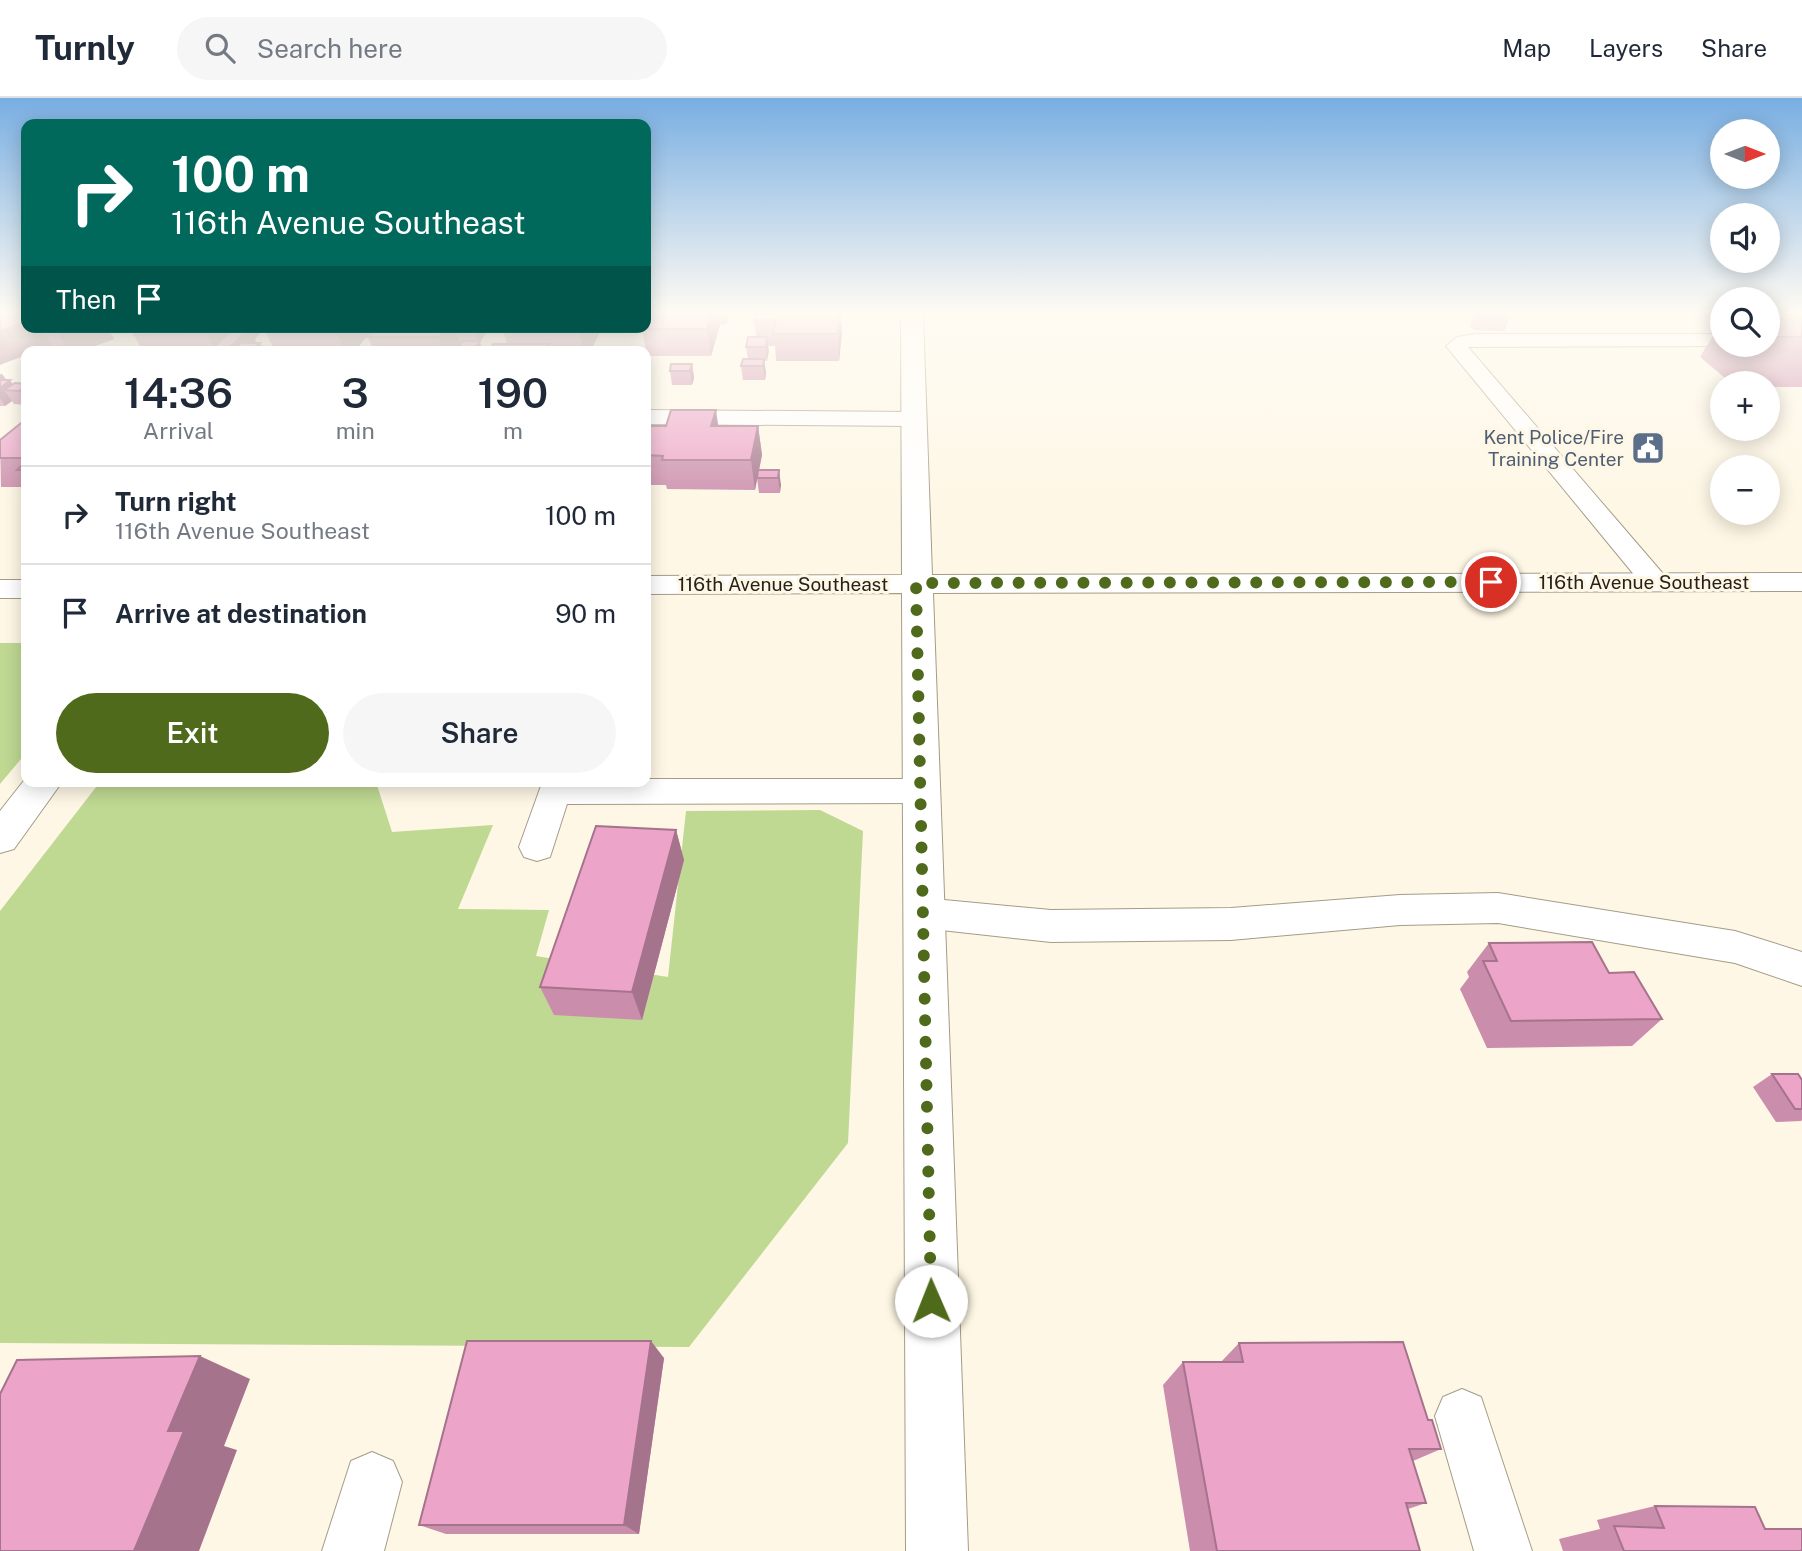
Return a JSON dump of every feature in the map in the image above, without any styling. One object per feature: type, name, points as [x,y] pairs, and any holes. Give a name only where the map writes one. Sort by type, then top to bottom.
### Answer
[{"type":"street","points":[[913,382],[937,1551]]},
{"type":"street","name":"116th Avenue Southeast","points":[[651,585],[1802,582]]},
{"type":"street","points":[[0,589],[21,589]]},
{"type":"street","points":[[0,838],[40,787]]},
{"type":"street","points":[[353,1551],[372,1482]]},
{"type":"lane","points":[[1486,382],[1655,582]]},
{"type":"lane","points":[[651,417],[913,419]]},
{"type":"lane","points":[[537,847],[555,787],[920,791]]},
{"type":"lane","points":[[923,913],[1051,926],[1231,924],[1400,910],[1497,908],[1735,947],[1802,969]]},
{"type":"lane","points":[[1462,1416],[1503,1551]]},
{"type":"green space","points":[[0,643],[21,643],[21,759],[0,784]]},
{"type":"green space","points":[[96,787],[378,787],[392,832],[493,825],[458,909],[549,910],[536,956],[668,977],[686,811],[820,810],[863,831],[848,1143],[689,1347],[0,1343],[0,911]]},
{"type":"building","points":[[15,383],[21,384],[19,391],[4,390]]},
{"type":"building","points":[[671,410],[716,410],[711,426],[758,426],[751,460],[662,460],[663,456],[651,455],[651,426],[666,426]]},
{"type":"building","points":[[21,423],[21,458],[0,458],[0,440]]},
{"type":"building","points":[[758,470],[779,470],[778,478],[757,478]]},
{"type":"building","points":[[596,826],[676,830],[632,992],[540,987]]},
{"type":"building","points":[[1592,942],[1609,973],[1634,972],[1662,1019],[1511,1021],[1483,961],[1497,961],[1489,943]]},
{"type":"building","points":[[1772,1074],[1798,1074],[1802,1080],[1802,1109],[1795,1109]]},
{"type":"building","points":[[467,1341],[651,1341],[624,1525],[419,1525]]},
{"type":"building","points":[[1403,1342],[1428,1420],[1432,1420],[1441,1449],[1409,1449],[1426,1503],[1406,1503],[1420,1551],[1217,1551],[1183,1362],[1243,1362],[1239,1343]]},
{"type":"building","points":[[200,1356],[168,1431],[184,1431],[134,1551],[0,1551],[0,1394],[17,1360]]},
{"type":"building","points":[[1655,1506],[1755,1507],[1765,1529],[1802,1529],[1802,1551],[1624,1551],[1614,1526],[1664,1528]]},
{"type":"place","name":"Kent Police/Fire Training Center","points":[[1648,448]]},
{"type":"route","points":[[931,1301],[916,583],[1491,582]]}]
